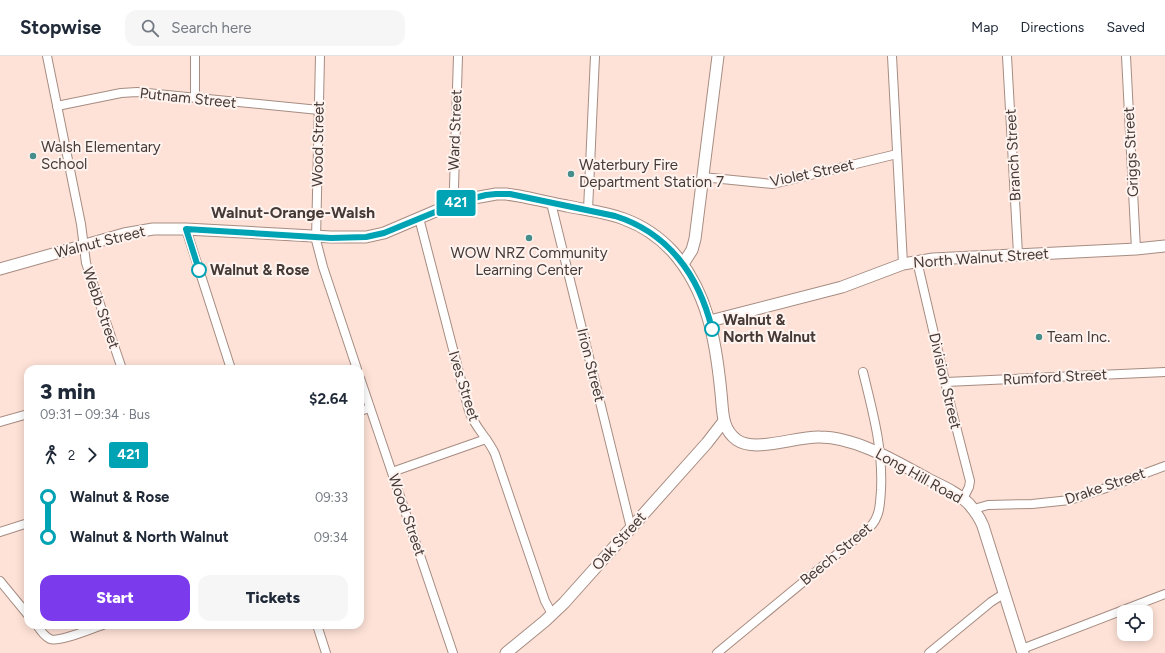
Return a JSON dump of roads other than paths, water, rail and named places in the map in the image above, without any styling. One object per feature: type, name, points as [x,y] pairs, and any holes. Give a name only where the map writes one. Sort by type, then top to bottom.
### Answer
[{"type":"main road","points":[[683,264],[692,250],[695,239],[718,56]]},
{"type":"main road","name":"Walnut Street","points":[[0,269],[115,236],[138,231],[186,229],[316,237],[351,238],[371,236],[384,233],[457,203],[486,195],[506,194],[588,210],[615,216],[640,226],[660,240],[683,264],[699,292],[710,321],[717,355],[724,421]]},
{"type":"main road","name":"North Walnut Street","points":[[710,321],[842,287],[902,264],[917,261],[952,257],[1165,246]]},
{"type":"main road","name":"Oak Street","points":[[506,653],[572,595],[707,443],[724,421]]},
{"type":"main road","name":"Long Hill Road","points":[[724,421],[729,433],[739,441],[748,445],[766,444],[820,436],[850,442],[880,454],[963,499],[974,509],[986,532],[1023,651]]},
{"type":"street","name":"Webb Street","points":[[47,56],[81,224],[86,263],[121,365]]},
{"type":"street","points":[[195,56],[195,98]]},
{"type":"street","name":"Wood Street","points":[[320,56],[316,237],[318,251],[356,365]]},
{"type":"street","name":"Ward Street","points":[[457,203],[454,187],[458,56]]},
{"type":"street","points":[[588,210],[595,56]]},
{"type":"street","points":[[892,56],[902,264]]},
{"type":"street","name":"Branch Street","points":[[1007,56],[1018,254]]},
{"type":"street","name":"Griggs Street","points":[[1126,56],[1136,248]]},
{"type":"street","name":"Putnam Street","points":[[57,106],[129,92],[143,92],[319,110]]},
{"type":"street","name":"Violet Street","points":[[702,177],[773,184],[897,154]]},
{"type":"street","name":"Irion Street","points":[[551,203],[631,528]]},
{"type":"street","name":"Ives Street","points":[[419,218],[469,411],[474,424],[492,446],[545,601],[552,614]]},
{"type":"street","points":[[186,229],[230,365]]},
{"type":"street","name":"Division Street","points":[[917,261],[970,481],[969,487],[963,499]]},
{"type":"street","name":"Beech Street","points":[[717,653],[874,523],[879,509],[881,479],[880,454],[877,433],[863,372]]},
{"type":"street","name":"Rumford Street","points":[[946,382],[1165,372]]},
{"type":"street","name":"Wood Street","points":[[364,390],[453,653]]},
{"type":"street","points":[[364,410],[370,408]]},
{"type":"street","points":[[0,422],[24,415]]},
{"type":"street","points":[[392,472],[486,438]]},
{"type":"street","name":"Drake Street","points":[[974,509],[988,505],[1032,504],[1070,500],[1165,466]]},
{"type":"street","points":[[0,532],[24,524]]},
{"type":"street","points":[[0,581],[24,610]]},
{"type":"street","points":[[930,653],[991,602],[1005,594]]},
{"type":"street","points":[[1023,651],[1165,594]]},
{"type":"street","points":[[40,629],[48,638],[55,640],[91,629]]},
{"type":"street","points":[[318,629],[326,653]]},
{"type":"place","name":"Walsh Elementary School","points":[[33,156]]},
{"type":"place","name":"Waterbury Fire Department Station 7","points":[[571,174]]},
{"type":"place","name":"WOW NRZ Community Learning Center","points":[[529,238]]},
{"type":"place","name":"Walnut & Rose","points":[[199,270]]},
{"type":"place","name":"Walnut & North Walnut","points":[[712,329]]},
{"type":"place","name":"Team Inc.","points":[[1039,337]]},
{"type":"district","name":"Walnut-Orange-Walsh","points":[[293,212]]}]
